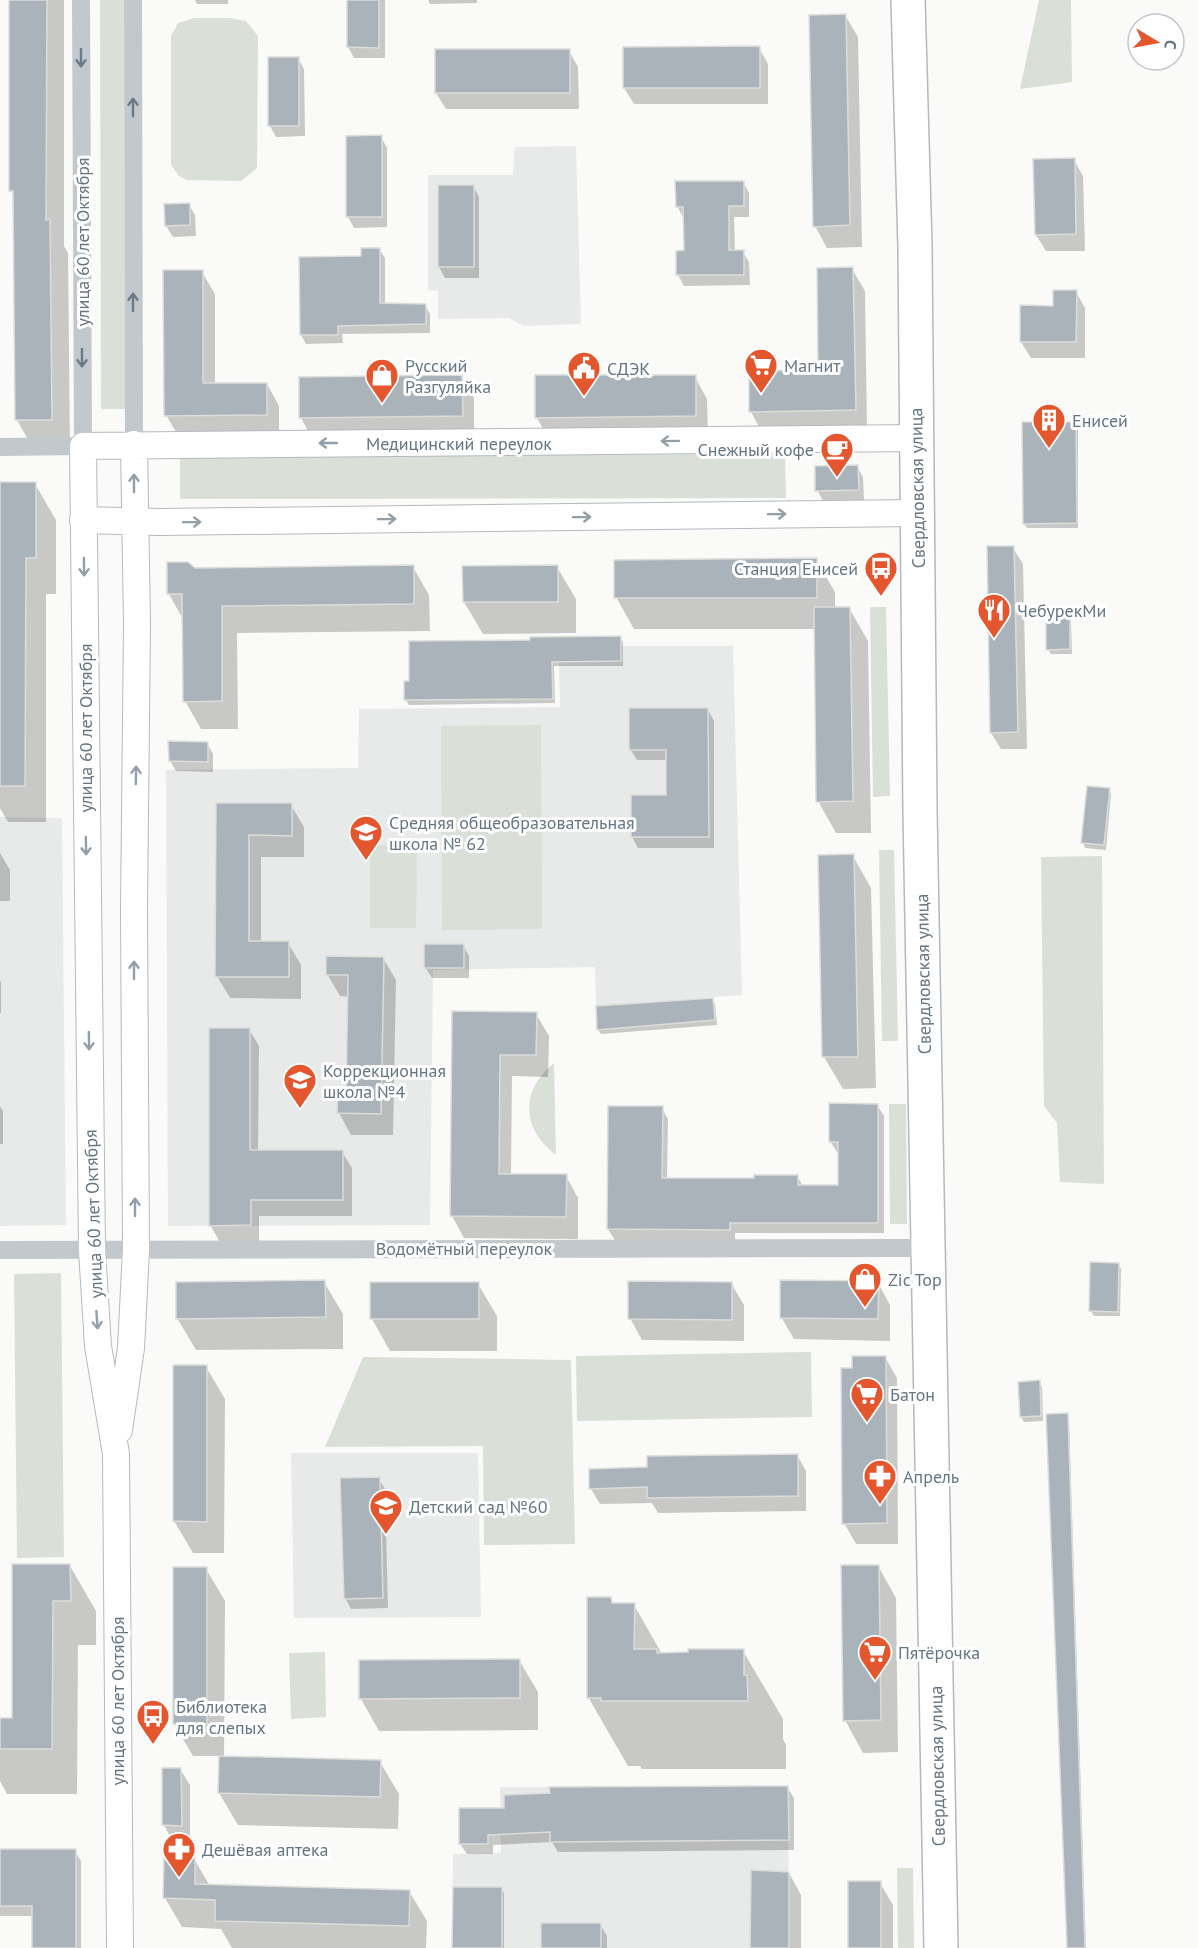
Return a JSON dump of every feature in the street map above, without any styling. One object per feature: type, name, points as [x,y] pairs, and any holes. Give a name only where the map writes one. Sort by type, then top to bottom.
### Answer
[{"type":"highway","name":"Свердловская улица","points":[[908,0],[915,247],[920,811],[941,1948]]},
{"type":"main road","name":"Медицинский переулок","points":[[83,446],[917,438]]},
{"type":"main road","name":"улица 60 лет Октября","points":[[120,1948],[116,1454],[131,1348],[136,1250],[134,909],[137,624],[134,444]]},
{"type":"main road","name":"улица 60 лет Октября","points":[[83,446],[92,1250],[98,1346],[116,1454]]},
{"type":"main road","points":[[83,520],[134,522],[917,513]]},
{"type":"street","name":"улица 60 лет Октября","points":[[81,0],[83,446]]},
{"type":"street","name":"улица 60 лет Октября","points":[[133,0],[134,444]]},
{"type":"street","name":"Медицинский переулок","points":[[0,447],[83,446]]},
{"type":"street","name":"Водомётный переулок","points":[[0,1250],[928,1248]]},
{"type":"shaded area","points":[[100,0],[124,0],[125,409],[101,409]]},
{"type":"shaded area","points":[[1039,0],[1071,0],[1072,82],[1020,89]]},
{"type":"shaded area","points":[[194,18],[229,18],[246,21],[258,36],[257,168],[241,181],[187,180],[179,176],[171,165],[171,36],[178,23]]},
{"type":"shaded area","points":[[576,146],[581,324],[524,326],[509,318],[438,319],[438,291],[428,290],[428,175],[513,175],[515,147]]},
{"type":"shaded area","points":[[785,454],[786,498],[180,499],[180,456]]},
{"type":"shaded area","points":[[870,607],[886,607],[890,796],[873,797]]},
{"type":"shaded area","points":[[621,646],[733,646],[742,995],[596,1006],[595,967],[433,970],[430,1225],[168,1226],[166,770],[358,768],[359,709],[560,707],[559,662],[621,661]]},
{"type":"shaded area","points":[[541,725],[542,929],[442,930],[441,726]]},
{"type":"shaded area","points":[[0,817],[62,818],[66,1225],[0,1226]]},
{"type":"shaded area","points":[[370,845],[417,846],[416,928],[370,928]]},
{"type":"shaded area","points":[[879,850],[894,850],[898,1041],[882,1041]]},
{"type":"shaded area","points":[[1102,856],[1104,1184],[1060,1182],[1057,1123],[1044,1106],[1041,857]]},
{"type":"shaded area","points":[[554,1063],[556,1155],[544,1145],[536,1133],[529,1109],[530,1097],[535,1085]]},
{"type":"shaded area","points":[[889,1104],[906,1104],[907,1224],[890,1224]]},
{"type":"shaded area","points":[[61,1273],[64,1557],[17,1558],[14,1274]]},
{"type":"shaded area","points":[[811,1352],[812,1417],[577,1421],[576,1356]]},
{"type":"shaded area","points":[[363,1357],[571,1360],[575,1544],[484,1545],[483,1446],[325,1447]]},
{"type":"shaded area","name":"Детский сад №60","points":[[291,1453],[478,1453],[481,1617],[294,1618]]},
{"type":"shaded area","points":[[325,1652],[326,1717],[291,1719],[289,1653]]},
{"type":"shaded area","points":[[788,1786],[789,1948],[452,1948],[453,1854],[501,1853],[500,1787]]},
{"type":"shaded area","points":[[897,1868],[913,1868],[914,1948],[898,1948]]},
{"type":"building","points":[[9,0],[47,0],[46,220],[50,219],[52,420],[15,420],[13,191],[9,191]]},
{"type":"building","points":[[347,0],[379,0],[379,48],[347,47]]},
{"type":"building","points":[[846,14],[850,225],[813,227],[809,15]]},
{"type":"building","points":[[760,46],[760,88],[623,88],[623,47]]},
{"type":"building","points":[[435,49],[570,49],[570,93],[435,93]]},
{"type":"building","points":[[268,57],[299,57],[299,126],[268,126]]},
{"type":"building","points":[[382,135],[382,217],[346,217],[346,136]]},
{"type":"building","points":[[1075,158],[1076,234],[1035,235],[1033,159]]},
{"type":"building","points":[[675,181],[744,181],[744,206],[729,206],[729,250],[744,250],[744,275],[676,275],[676,251],[684,250],[683,207],[676,207]]},
{"type":"building","points":[[438,185],[474,185],[474,267],[438,267]]},
{"type":"building","points":[[190,203],[190,225],[165,226],[164,204]]},
{"type":"building","points":[[361,248],[380,248],[380,303],[426,304],[426,324],[338,326],[338,335],[300,335],[299,257],[361,256]]},
{"type":"building","points":[[853,267],[856,410],[749,412],[749,371],[818,370],[817,268]]},
{"type":"building","points":[[163,270],[203,270],[203,383],[267,383],[267,415],[164,416]]},
{"type":"building","points":[[1053,290],[1077,290],[1076,342],[1020,342],[1020,305],[1053,306]]},
{"type":"building","points":[[462,375],[463,416],[299,418],[299,377]]},
{"type":"building","points":[[535,375],[696,375],[696,416],[535,418]]},
{"type":"building","name":"Енисей","points":[[1022,422],[1076,422],[1077,523],[1023,524]]},
{"type":"building","name":"Снежный кофе","points":[[858,465],[859,490],[815,491],[815,466]]},
{"type":"building","points":[[0,482],[36,482],[36,558],[26,558],[25,786],[0,786]]},
{"type":"building","points":[[987,546],[1014,546],[1018,732],[990,733]]},
{"type":"building","points":[[817,558],[817,598],[614,598],[614,560]]},
{"type":"building","points":[[167,562],[188,562],[195,568],[414,565],[414,604],[222,606],[222,701],[183,702],[182,594],[167,594]]},
{"type":"building","points":[[558,565],[558,602],[463,602],[462,566]]},
{"type":"building","points":[[814,607],[850,607],[853,801],[816,802]]},
{"type":"building","points":[[1046,616],[1070,616],[1070,649],[1046,650]]},
{"type":"building","points":[[621,636],[621,661],[552,662],[553,699],[404,700],[404,681],[409,681],[409,641],[530,640],[530,637]]},
{"type":"building","points":[[629,708],[708,708],[709,837],[631,837],[631,795],[666,795],[666,750],[629,750]]},
{"type":"building","points":[[168,741],[208,742],[208,762],[169,761]]},
{"type":"building","points":[[1087,786],[1110,788],[1104,845],[1081,843]]},
{"type":"building","points":[[216,803],[292,803],[292,836],[249,835],[249,941],[289,941],[289,977],[215,977]]},
{"type":"building","points":[[854,854],[858,1057],[822,1057],[818,855]]},
{"type":"building","points":[[424,944],[464,944],[464,968],[424,968]]},
{"type":"building","points":[[326,956],[384,957],[381,1114],[337,1113],[338,1094],[346,1095],[348,975],[326,975]]},
{"type":"building","points":[[713,998],[715,1020],[597,1030],[596,1006]]},
{"type":"building","points":[[452,1011],[537,1012],[536,1055],[500,1055],[499,1174],[567,1174],[566,1217],[450,1216]]},
{"type":"building","points":[[209,1028],[250,1028],[250,1150],[343,1150],[343,1200],[251,1200],[251,1225],[209,1226]]},
{"type":"building","points":[[829,1103],[878,1104],[878,1223],[730,1223],[730,1230],[607,1229],[608,1106],[663,1106],[662,1178],[754,1178],[754,1175],[798,1175],[798,1185],[838,1185],[838,1142],[829,1142]]},
{"type":"building","points":[[1090,1262],[1119,1263],[1118,1312],[1089,1311]]},
{"type":"building","points":[[325,1280],[326,1317],[176,1319],[176,1282]]},
{"type":"building","points":[[780,1280],[879,1281],[878,1319],[780,1318]]},
{"type":"building","points":[[628,1281],[732,1282],[732,1320],[628,1319]]},
{"type":"building","points":[[370,1282],[479,1282],[479,1319],[370,1319]]},
{"type":"building","points":[[852,1356],[886,1356],[887,1523],[842,1524],[841,1368],[852,1368]]},
{"type":"building","points":[[173,1365],[207,1365],[207,1522],[173,1521]]},
{"type":"building","points":[[1040,1380],[1041,1416],[1020,1417],[1018,1382]]},
{"type":"building","points":[[1068,1413],[1085,1948],[1067,1948],[1046,1414]]},
{"type":"building","points":[[798,1454],[798,1496],[647,1498],[647,1487],[589,1489],[589,1469],[647,1467],[647,1456]]},
{"type":"building","points":[[380,1477],[383,1598],[344,1599],[340,1478]]},
{"type":"building","points":[[12,1564],[70,1564],[71,1601],[53,1601],[52,1749],[0,1749],[0,1718],[12,1718]]},
{"type":"building","points":[[841,1565],[879,1565],[881,1720],[843,1721]]},
{"type":"building","points":[[173,1567],[207,1567],[207,1724],[173,1724]]},
{"type":"building","points":[[587,1597],[611,1597],[612,1603],[635,1603],[634,1649],[657,1649],[657,1653],[688,1652],[688,1649],[744,1649],[744,1675],[747,1675],[748,1701],[601,1701],[601,1698],[587,1698]]},
{"type":"building","points":[[520,1659],[520,1698],[359,1699],[359,1660]]},
{"type":"building","points":[[219,1756],[381,1760],[380,1797],[218,1793]]},
{"type":"building","points":[[162,1768],[181,1768],[182,1826],[162,1825]]},
{"type":"building","points":[[788,1786],[789,1840],[550,1842],[550,1832],[488,1835],[488,1844],[459,1844],[459,1808],[504,1808],[504,1795],[550,1793],[549,1787]]},
{"type":"building","points":[[0,1849],[76,1849],[76,1948],[32,1948],[32,1906],[0,1906]]},
{"type":"building","points":[[164,1856],[195,1858],[195,1884],[410,1890],[409,1926],[215,1921],[215,1900],[163,1898]]},
{"type":"building","points":[[751,1870],[789,1872],[789,1948],[750,1948]]},
{"type":"building","points":[[848,1881],[881,1881],[881,1948],[848,1948]]},
{"type":"building","points":[[453,1887],[502,1887],[502,1948],[452,1948]]},
{"type":"building","points":[[541,1923],[601,1923],[601,1948],[541,1948]]},
{"type":"place","name":"Магнит","points":[[761,394]]},
{"type":"place","name":"СДЭК","points":[[584,397]]},
{"type":"place","name":"Русский Разгуляйка","points":[[382,404]]},
{"type":"place","name":"Енисей","points":[[1049,449]]},
{"type":"place","name":"Снежный кофе","points":[[837,478]]},
{"type":"place","name":"Станция Енисей","points":[[881,597]]},
{"type":"place","name":"ЧебурекМи","points":[[994,639]]},
{"type":"place","name":"Средняя общеобразовательная школа № 62","points":[[366,861]]},
{"type":"place","name":"Коррекционная школа №4","points":[[300,1109]]},
{"type":"place","name":"Zic Top","points":[[865,1308]]},
{"type":"place","name":"Батон","points":[[867,1423]]},
{"type":"place","name":"Апрель","points":[[880,1505]]},
{"type":"place","name":"Детский сад №60","points":[[386,1535]]},
{"type":"place","name":"Пятёрочка","points":[[875,1681]]},
{"type":"place","name":"Библиотека для слепых","points":[[153,1745]]},
{"type":"place","name":"Дешёвая аптека","points":[[179,1878]]}]
